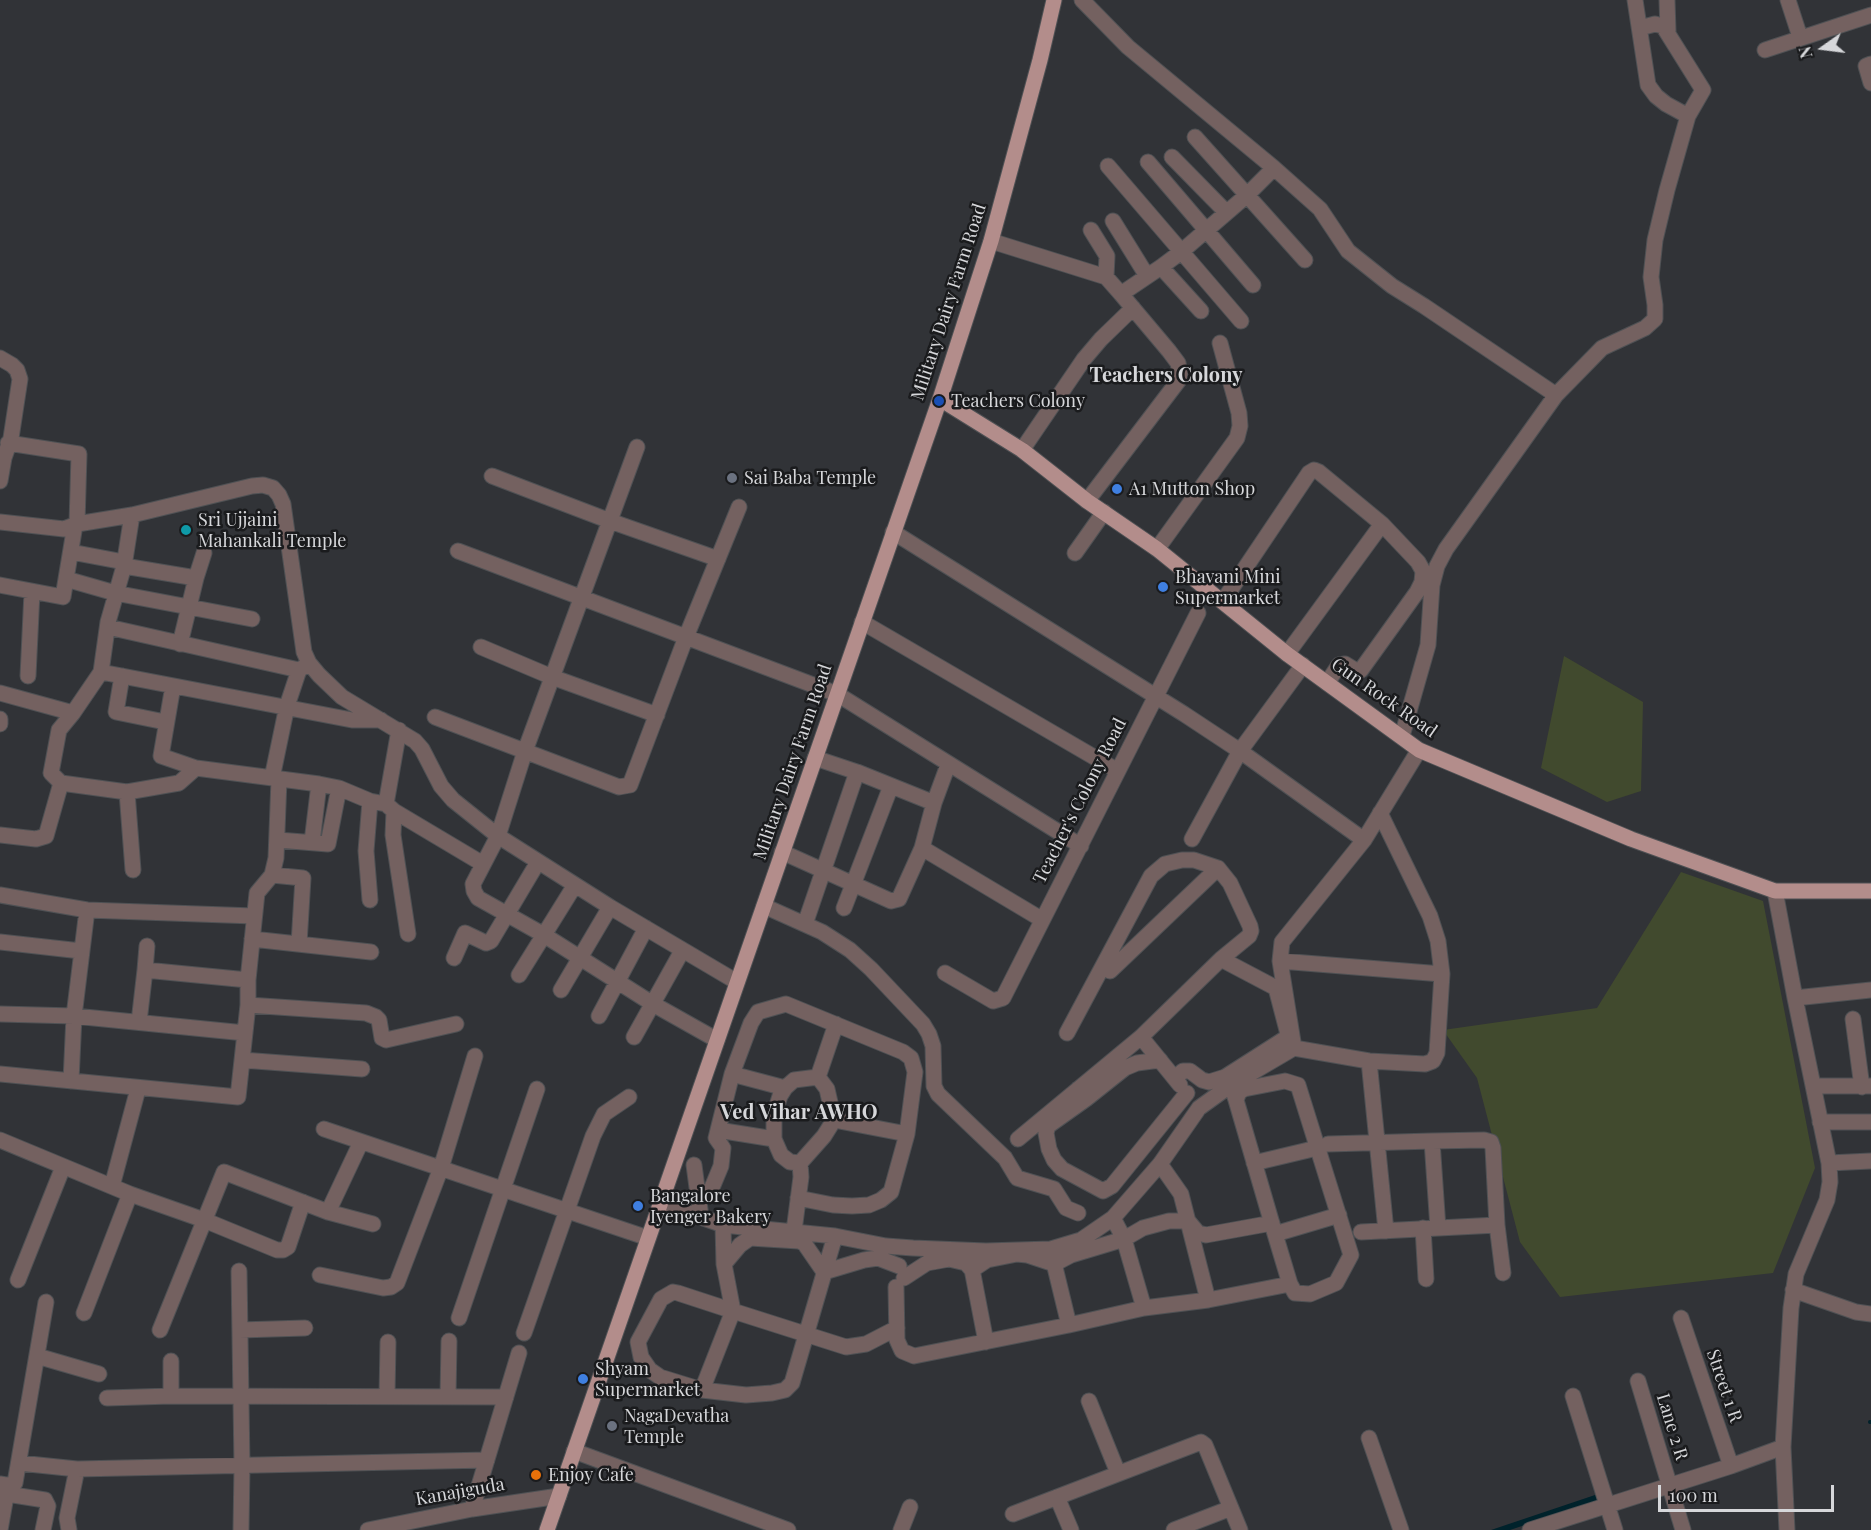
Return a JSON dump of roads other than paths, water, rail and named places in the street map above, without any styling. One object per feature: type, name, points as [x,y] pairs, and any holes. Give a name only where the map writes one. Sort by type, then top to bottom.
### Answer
[{"type":"main road","name":"Military Dairy Farm Road","points":[[547,1530],[939,399],[991,241],[1054,0]]},
{"type":"main road","name":"Gun Rock Road","points":[[939,399],[1022,450],[1087,501],[1157,549],[1287,654],[1419,750],[1631,839],[1775,891],[1871,891]]},
{"type":"street","points":[[1082,0],[1128,46],[1320,209],[1348,251],[1392,286],[1556,395]]},
{"type":"street","points":[[1635,0],[1648,85],[1666,104],[1688,116]]},
{"type":"street","points":[[1667,0],[1668,31]]},
{"type":"street","points":[[1788,0],[1800,37]]},
{"type":"street","points":[[1765,50],[1871,15]]},
{"type":"street","points":[[1402,736],[1428,645],[1432,585],[1437,566],[1446,549],[1556,395],[1602,348],[1645,328],[1655,319],[1651,277],[1655,240],[1688,116],[1703,90],[1663,26],[1655,24],[1640,28]]},
{"type":"street","points":[[1871,64],[1866,66],[1871,83]]},
{"type":"street","points":[[1195,137],[1305,260]]},
{"type":"street","points":[[1172,157],[1226,212]]},
{"type":"street","points":[[1148,162],[1253,285]]},
{"type":"street","points":[[1108,166],[1241,321]]},
{"type":"street","points":[[1121,294],[1181,252],[1246,196],[1274,168]]},
{"type":"street","points":[[1113,221],[1147,276]]},
{"type":"street","points":[[1090,230],[1107,256],[1106,277]]},
{"type":"street","points":[[991,241],[1106,277],[1178,363],[1179,380],[1087,501]]},
{"type":"street","points":[[1161,267],[1201,311]]},
{"type":"street","points":[[1022,450],[1084,359],[1133,308]]},
{"type":"street","points":[[1157,549],[1237,438],[1240,426],[1239,413],[1220,343]]},
{"type":"street","points":[[0,358],[17,370],[20,379],[6,426],[0,481]]},
{"type":"street","points":[[637,447],[525,751],[498,836],[473,884],[478,897],[544,935],[653,1004],[717,1040]]},
{"type":"street","points":[[0,585],[63,597],[76,524],[79,454],[4,453]]},
{"type":"street","points":[[1223,601],[1309,472],[1314,470],[1319,472],[1382,524],[1418,561],[1423,571],[1422,582],[1417,592],[1361,670],[1358,672],[1345,664],[1339,665],[1327,682]]},
{"type":"street","points":[[492,476],[718,559]]},
{"type":"street","points":[[0,522],[63,530],[76,524],[132,515],[252,486],[263,485],[273,488],[283,504],[304,652],[304,667],[287,706],[275,778],[278,840],[276,858],[272,875],[257,893],[238,1097],[0,1074]]},
{"type":"street","points":[[435,717],[619,787],[630,785],[686,637],[739,507]]},
{"type":"street","points":[[1075,553],[1104,513]]},
{"type":"street","points":[[132,515],[124,564],[108,622],[101,672],[59,730],[51,773],[61,783],[127,792],[179,783],[196,768]]},
{"type":"street","points":[[1287,654],[1382,524]]},
{"type":"street","points":[[893,532],[1240,751],[1364,840]]},
{"type":"street","points":[[458,551],[837,694],[1081,846]]},
{"type":"street","points":[[70,552],[196,578]]},
{"type":"street","points":[[180,644],[204,553]]},
{"type":"street","points":[[66,579],[115,593],[252,619]]},
{"type":"street","points":[[28,676],[32,592]]},
{"type":"street","name":"Teacher's Colony Road","points":[[945,973],[993,1001],[1003,998],[1198,613]]},
{"type":"street","points":[[862,622],[1118,771]]},
{"type":"street","points":[[108,627],[180,644],[304,667],[319,675],[342,697],[415,741],[422,749],[441,786],[453,800],[498,836],[682,951],[737,982]]},
{"type":"street","points":[[481,647],[552,677],[657,715]]},
{"type":"street","points":[[1192,839],[1240,751],[1302,665]]},
{"type":"street","points":[[101,672],[352,720],[382,720]]},
{"type":"street","points":[[122,676],[116,712],[165,722]]},
{"type":"street","points":[[173,686],[165,722],[161,756],[196,768],[339,788],[383,805],[483,864]]},
{"type":"street","points":[[0,693],[73,713]]},
{"type":"street","points":[[0,718],[0,724]]},
{"type":"street","points":[[370,900],[366,851],[383,805],[399,730]]},
{"type":"street","points":[[1294,1048],[1280,961],[1282,942],[1364,840],[1419,750]]},
{"type":"street","points":[[815,758],[934,803]]},
{"type":"street","points":[[782,852],[891,901],[899,899],[922,848],[934,803],[948,765]]},
{"type":"street","points":[[805,924],[857,772]]},
{"type":"street","points":[[0,835],[36,839],[46,836],[61,783]]},
{"type":"street","points":[[312,842],[319,784]]},
{"type":"street","points":[[844,908],[891,786]]},
{"type":"street","points":[[278,840],[328,844],[339,788]]},
{"type":"street","points":[[127,792],[133,870]]},
{"type":"street","points":[[383,805],[393,835],[408,934]]},
{"type":"street","points":[[657,1214],[678,1209],[723,1225],[835,1236],[899,1247],[1052,1256],[1113,1218],[1160,1164],[1199,1108],[1231,1085],[1294,1048],[1369,1061],[1425,1064],[1433,1061],[1437,1053],[1442,974],[1438,941],[1430,916],[1380,813]]},
{"type":"street","points":[[922,848],[1041,919]]},
{"type":"street","points":[[1067,1034],[1151,876],[1164,864],[1182,860],[1194,860],[1218,868],[1230,883],[1251,931],[1249,936],[1221,959],[1048,1126],[1047,1140],[1054,1160],[1062,1169],[1103,1191],[1112,1186],[1187,1093]]},
{"type":"street","points":[[454,958],[465,933],[488,942],[538,862]]},
{"type":"street","points":[[1110,971],[1218,868]]},
{"type":"street","points":[[272,875],[303,878],[299,944]]},
{"type":"street","points":[[519,975],[575,885]]},
{"type":"street","points":[[1775,891],[1829,1163],[1830,1182],[1827,1200],[1796,1274],[1793,1290],[1783,1447],[1787,1530]]},
{"type":"street","points":[[0,894],[87,910],[254,916]]},
{"type":"street","points":[[764,906],[822,932],[850,950],[871,969],[923,1024],[929,1034],[933,1046],[934,1086],[938,1094],[1005,1158],[1017,1178],[1054,1189],[1066,1208],[1078,1213]]},
{"type":"street","points":[[561,990],[610,907]]},
{"type":"street","points":[[71,1081],[74,1016],[87,910]]},
{"type":"street","points":[[599,1016],[646,928]]},
{"type":"street","points":[[252,939],[371,952]]},
{"type":"street","points":[[0,942],[81,951]]},
{"type":"street","points":[[139,1022],[147,946]]},
{"type":"street","points":[[634,1037],[682,951]]},
{"type":"street","points":[[1175,1078],[1183,1071],[1190,1071],[1209,1082],[1225,1077],[1286,1038],[1288,1034],[1276,988],[1221,959]]},
{"type":"street","points":[[1280,961],[1442,974]]},
{"type":"street","points":[[145,970],[248,980]]},
{"type":"street","points":[[1795,998],[1871,990]]},
{"type":"street","points":[[698,1195],[711,1190],[722,1166],[723,1148],[716,1138],[732,1074],[751,1023],[758,1012],[786,1004],[903,1052],[910,1058],[915,1072],[907,1134],[891,1192],[881,1200],[852,1206],[798,1198]]},
{"type":"street","points":[[248,1005],[366,1013],[379,1020],[382,1038],[386,1040],[456,1024]]},
{"type":"street","points":[[0,1014],[74,1016],[245,1033]]},
{"type":"street","points":[[1813,1086],[1867,1086],[1853,1018]]},
{"type":"street","points":[[818,1077],[836,1024]]},
{"type":"street","points":[[1141,1037],[1199,1108]]},
{"type":"street","points":[[320,1275],[383,1288],[397,1283],[441,1168],[475,1056]]},
{"type":"street","points":[[242,1060],[362,1069]]},
{"type":"street","points":[[1018,1139],[1082,1094],[1125,1068],[1137,1062],[1160,1060]]},
{"type":"street","points":[[1369,1061],[1386,1231]]},
{"type":"street","points":[[732,1074],[785,1088]]},
{"type":"street","points":[[800,1164],[790,1162],[782,1155],[774,1139],[774,1116],[780,1096],[794,1080],[818,1077]]},
{"type":"street","points":[[794,1231],[800,1164],[824,1136],[834,1120],[827,1089],[818,1077]]},
{"type":"street","points":[[1231,1085],[1290,1284],[1295,1293],[1310,1294],[1336,1283],[1351,1255],[1323,1146],[1298,1085],[1285,1081],[1244,1089],[1239,1092],[1236,1100]]},
{"type":"street","points":[[112,1186],[138,1089]]},
{"type":"street","points":[[459,1318],[537,1089]]},
{"type":"street","points":[[524,1333],[593,1136],[604,1114],[629,1097]]},
{"type":"street","points":[[834,1120],[907,1134]]},
{"type":"street","points":[[1821,1122],[1871,1122]]},
{"type":"street","points":[[324,1130],[648,1238]]},
{"type":"street","points":[[718,1130],[774,1139]]},
{"type":"street","points":[[0,1140],[277,1251],[288,1247],[303,1202]]},
{"type":"street","points":[[1254,1163],[1323,1146],[1377,1142],[1484,1140],[1491,1142],[1503,1273]]},
{"type":"street","points":[[1426,1280],[1432,1141]]},
{"type":"street","points":[[328,1212],[361,1142]]},
{"type":"street","points":[[1829,1163],[1871,1161]]},
{"type":"street","points":[[1160,1164],[1181,1194],[1208,1300]]},
{"type":"street","points":[[694,1165],[701,1217]]},
{"type":"street","points":[[18,1280],[63,1167]]},
{"type":"street","points":[[160,1330],[224,1172],[328,1212],[373,1224]]},
{"type":"street","points":[[668,1184],[678,1209]]},
{"type":"street","points":[[84,1313],[130,1194]]},
{"type":"street","points":[[1188,1221],[1198,1233],[1206,1235],[1274,1229],[1339,1215]]},
{"type":"street","points":[[1113,1218],[1124,1239],[1144,1308]]},
{"type":"street","points":[[972,1270],[987,1260],[1017,1254],[1027,1256],[1071,1255],[1124,1239],[1154,1224],[1188,1221]]},
{"type":"street","points":[[707,1390],[737,1312],[724,1264],[723,1225]]},
{"type":"street","points":[[1361,1232],[1497,1225]]},
{"type":"street","points":[[835,1236],[824,1272],[807,1333],[792,1383],[785,1390],[746,1395],[707,1390],[660,1377],[650,1370],[641,1357],[638,1342],[655,1307],[661,1299],[673,1292],[807,1333],[846,1347],[866,1344],[897,1328]]},
{"type":"street","points":[[724,1264],[740,1245],[750,1238],[799,1241],[804,1243],[824,1272]]},
{"type":"street","points":[[899,1247],[897,1340],[902,1351],[914,1356],[1144,1308],[1208,1300],[1290,1284]]},
{"type":"street","points":[[969,1250],[986,1342]]},
{"type":"street","points":[[1052,1256],[1069,1325]]},
{"type":"street","points":[[824,1272],[878,1258],[900,1276]]},
{"type":"street","points":[[900,1276],[927,1263],[949,1258],[966,1263],[972,1270]]},
{"type":"street","points":[[239,1271],[241,1530]]},
{"type":"street","points":[[1793,1290],[1856,1312],[1871,1314]]},
{"type":"street","points":[[5,1488],[15,1483],[46,1302]]},
{"type":"street","name":"Street 1 R","points":[[1681,1318],[1731,1466]]},
{"type":"street","points":[[240,1330],[305,1328]]},
{"type":"street","points":[[448,1396],[449,1341]]},
{"type":"street","points":[[387,1396],[388,1342]]},
{"type":"street","points":[[472,1509],[519,1353]]},
{"type":"street","points":[[37,1356],[99,1374]]},
{"type":"street","points":[[171,1361],[171,1396]]},
{"type":"street","name":"Lane 2 R","points":[[1638,1381],[1683,1530]]},
{"type":"street","points":[[107,1398],[506,1396]]},
{"type":"street","points":[[1574,1396],[1615,1530]]},
{"type":"street","points":[[1089,1401],[1118,1473]]},
{"type":"street","points":[[1369,1438],[1401,1530]]},
{"type":"street","points":[[1013,1515],[1202,1442],[1240,1530]]},
{"type":"street","points":[[1530,1530],[1561,1525],[1608,1505],[1783,1447]]},
{"type":"street","points":[[574,1451],[788,1530]]},
{"type":"street","points":[[19,1463],[77,1468],[487,1460]]},
{"type":"street","points":[[69,1530],[67,1518],[77,1468]]},
{"type":"street","points":[[0,1530],[5,1488]]},
{"type":"street","points":[[5,1488],[45,1500],[48,1506],[43,1530]]},
{"type":"street","name":"Kanajiguda","points":[[375,1529],[472,1509],[559,1496]]},
{"type":"street","points":[[1057,1497],[1071,1530]]},
{"type":"street","points":[[901,1530],[910,1507]]},
{"type":"street","points":[[1174,1530],[1231,1508]]},
{"type":"water","points":[[1598,1494],[1600,1500],[1510,1530],[1491,1530]]},
{"type":"place","name":"Teachers Colony","points":[[939,401]]},
{"type":"place","name":"Sai Baba Temple","points":[[732,478]]},
{"type":"place","name":"A1 Mutton Shop","points":[[1117,489]]},
{"type":"place","name":"Sri Ujjaini Mahankali Temple","points":[[186,530]]},
{"type":"place","name":"Bhavani Mini Supermarket","points":[[1163,587]]},
{"type":"place","name":"Bangalore Iyenger Bakery","points":[[638,1206]]},
{"type":"place","name":"Shyam Supermarket","points":[[583,1379]]},
{"type":"place","name":"NagaDevatha Temple","points":[[612,1426]]},
{"type":"place","name":"Enjoy Cafe","points":[[536,1475]]},
{"type":"district","name":"Teachers Colony","points":[[1166,376]]},
{"type":"district","name":"Ved Vihar AWHO","points":[[799,1113]]}]
